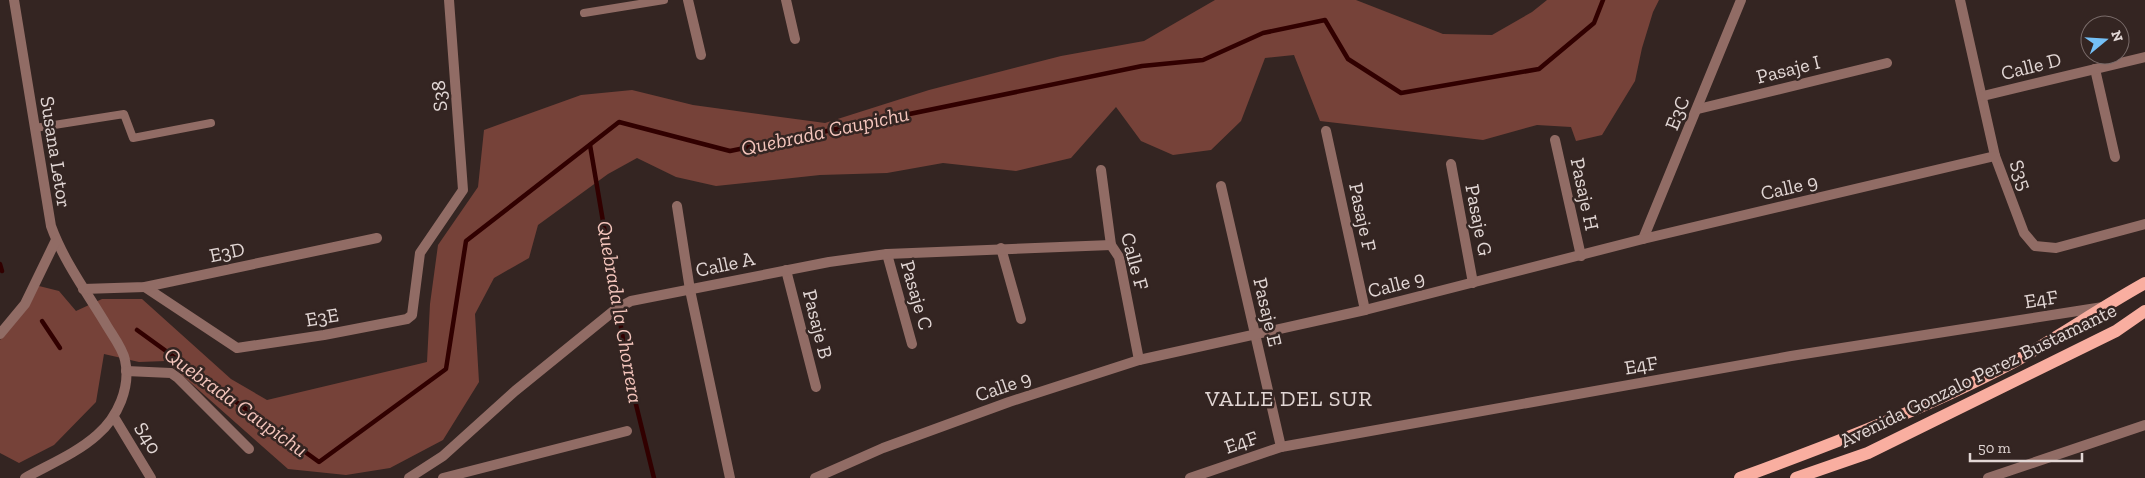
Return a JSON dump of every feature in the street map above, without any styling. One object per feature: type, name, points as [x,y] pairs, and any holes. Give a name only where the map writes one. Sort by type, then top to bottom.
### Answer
[{"type":"main road","name":"Avenida Gonzalo Perez Bustamante","points":[[1740,478],[1853,436],[1962,387],[2013,362],[2145,282]]},
{"type":"main road","name":"Avenida Gonzalo Perez Bustamante","points":[[1796,478],[1868,453],[2116,331],[2145,311]]},
{"type":"street","name":"Susana Letor","points":[[14,0],[49,215],[56,240],[125,357],[126,371]]},
{"type":"street","name":"S38","points":[[412,316],[420,253],[463,190],[449,0]]},
{"type":"street","points":[[688,0],[701,56]]},
{"type":"street","points":[[786,0],[795,39]]},
{"type":"street","name":"E3C","points":[[1643,239],[1698,109],[1741,0]]},
{"type":"street","name":"S35","points":[[1960,0],[1995,156],[2024,234],[2035,246],[2056,248],[2145,224]]},
{"type":"street","name":"Calle D","points":[[1983,96],[2145,57]]},
{"type":"street","name":"Pasaje I","points":[[1698,109],[1887,63]]},
{"type":"street","points":[[2095,69],[2115,157]]},
{"type":"street","name":"Pasaje F","points":[[1326,131],[1365,310]]},
{"type":"street","name":"Pasaje H","points":[[1555,140],[1581,256]]},
{"type":"street","name":"Calle 9","points":[[815,478],[883,448],[1009,402],[1139,360],[1256,336],[1643,239],[1995,156]]},
{"type":"street","name":"Pasaje G","points":[[1451,164],[1473,283]]},
{"type":"street","name":"Calle F","points":[[1101,170],[1111,245],[1119,256],[1139,360]]},
{"type":"street","name":"Pasaje E","points":[[1221,186],[1280,447]]},
{"type":"street","points":[[677,206],[690,290],[730,478]]},
{"type":"street","name":"E3D","points":[[84,289],[146,287],[377,238]]},
{"type":"street","points":[[0,334],[25,304],[56,240]]},
{"type":"street","name":"Calle A","points":[[409,478],[443,456],[515,391],[618,308],[638,299],[786,270],[887,254],[1111,245]]},
{"type":"street","points":[[1001,248],[1021,319]]},
{"type":"street","name":"Pasaje C","points":[[887,254],[912,344]]},
{"type":"street","name":"Pasaje B","points":[[786,270],[816,387]]},
{"type":"street","name":"E3E","points":[[146,287],[238,348],[324,335],[412,316]]},
{"type":"street","name":"E4F","points":[[1190,478],[1280,447],[1781,358],[2104,307]]},
{"type":"street","points":[[25,478],[96,437],[114,417],[122,400],[126,371],[170,373],[178,378],[249,449]]},
{"type":"street","name":"S40","points":[[114,417],[152,478]]},
{"type":"street","points":[[1988,478],[2145,426]]},
{"type":"street","points":[[444,478],[627,431]]},
{"type":"lane","points":[[584,13],[664,0]]},
{"type":"lane","points":[[35,128],[124,114],[133,138],[211,123]]},
{"type":"shaded area","points":[[1215,0],[1356,0],[1443,34],[1492,35],[1532,12],[1547,0],[1659,0],[1653,12],[1642,48],[1635,81],[1602,135],[1576,141],[1571,127],[1537,125],[1483,140],[1320,121],[1294,55],[1265,58],[1241,121],[1211,150],[1173,155],[1141,141],[1116,107],[1071,158],[1016,171],[943,163],[887,173],[820,175],[716,186],[676,177],[637,158],[608,174],[538,225],[529,258],[494,278],[475,314],[479,382],[443,440],[390,468],[346,475],[288,469],[166,361],[139,362],[104,354],[96,402],[54,445],[19,463],[0,453],[0,340],[39,286],[59,291],[76,311],[102,299],[142,299],[231,379],[267,400],[427,362],[430,304],[438,245],[478,187],[484,130],[581,95],[632,90],[693,105],[825,123],[929,90],[1061,56],[1144,41]]},
{"type":"waterway","name":"Quebrada Caupichu","points":[[137,330],[319,462],[446,369],[466,241],[619,122],[730,151],[1142,66],[1203,60],[1263,33],[1325,20],[1348,59],[1401,93],[1539,69],[1594,23],[1603,0]]},
{"type":"waterway","name":"Quebrada la Chorrera","points":[[590,145],[630,380],[654,478]]},
{"type":"waterway","points":[[0,264],[2,271]]},
{"type":"waterway","points":[[42,321],[60,348]]},
{"type":"district","name":"VALLE DEL SUR","points":[[1289,398]]}]
